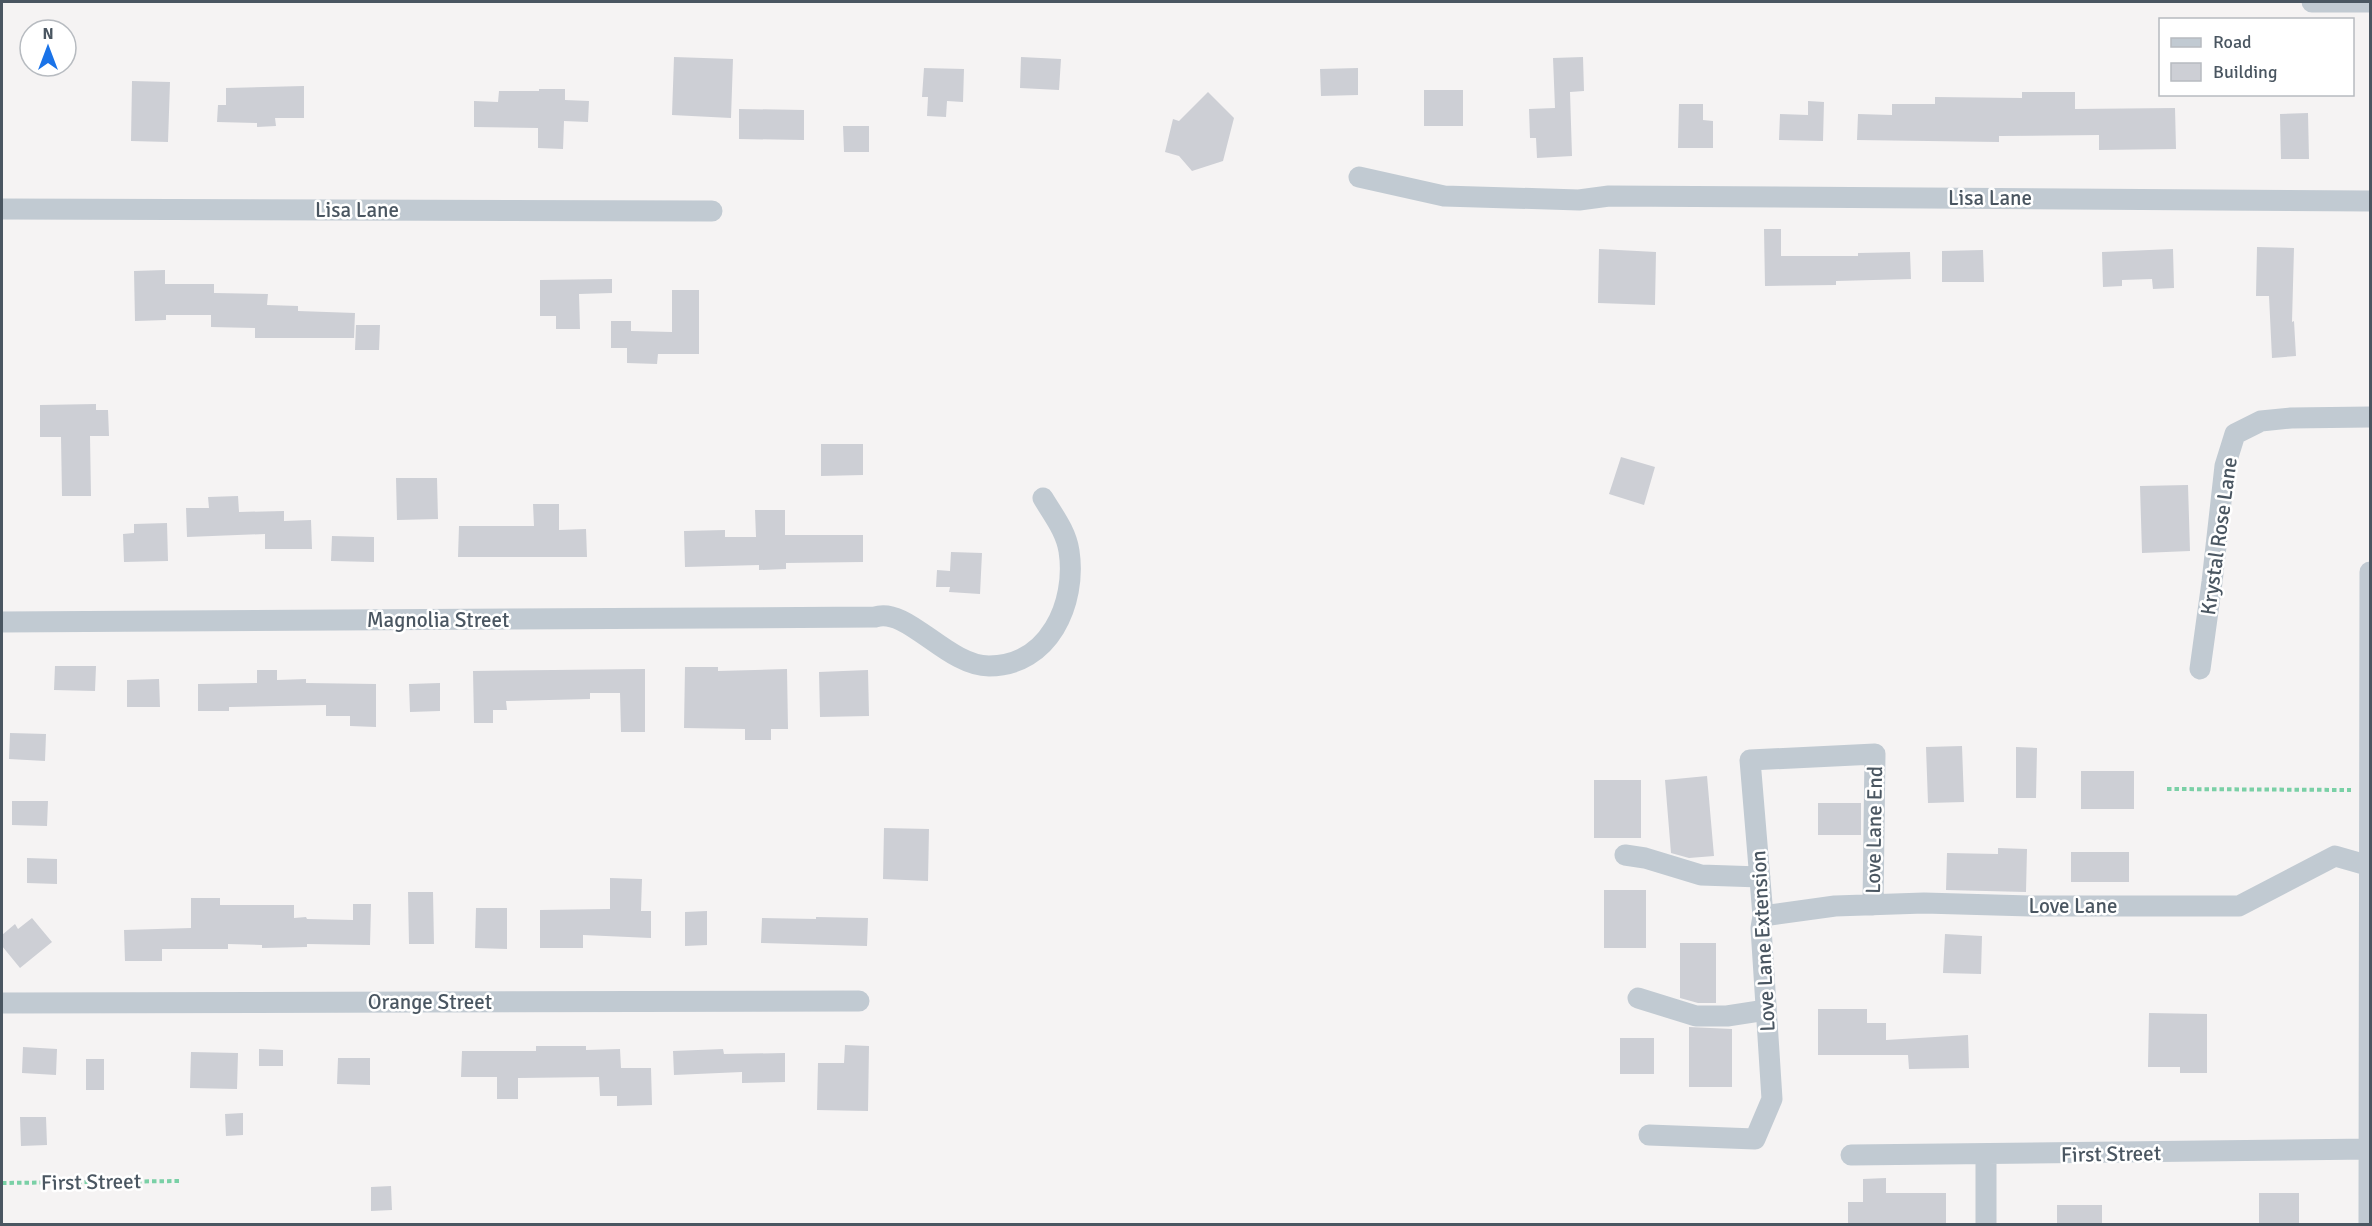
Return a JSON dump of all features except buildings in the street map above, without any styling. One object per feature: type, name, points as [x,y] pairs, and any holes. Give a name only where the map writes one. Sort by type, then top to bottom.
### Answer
[{"type":"street","points":[[2312,2],[2370,2]]},
{"type":"street","name":"Lisa Lane","points":[[1359,177],[1444,196],[1579,200],[1609,196],[2370,201]]},
{"type":"street","name":"Lisa Lane","points":[[2,209],[712,211]]},
{"type":"street","name":"Krystal Rose Lane","points":[[2200,669],[2225,466],[2235,434],[2261,421],[2291,418],[2370,417]]},
{"type":"street","name":"Magnolia Street","points":[[2,622],[889,616],[902,620],[950,654],[970,663],[988,666],[1009,663],[1040,648],[1050,636],[1066,602],[1070,579],[1069,551],[1065,535],[1043,498]]},
{"type":"street","points":[[2369,1224],[2370,572]]},
{"type":"street","name":"Love Lane Extension","points":[[1649,1135],[1755,1139],[1772,1099],[1761,928],[1763,916],[1750,760],[1875,754]]},
{"type":"street","name":"Love Lane End","points":[[1873,905],[1875,754]]},
{"type":"street","points":[[1625,855],[1645,858],[1701,875],[1760,877]]},
{"type":"street","name":"Love Lane","points":[[1763,916],[1835,906],[1924,903],[2030,906],[2239,906],[2335,856],[2370,866]]},
{"type":"street","points":[[1638,998],[1696,1016],[1727,1016],[1766,1010]]},
{"type":"street","name":"Orange Street","points":[[2,1003],[859,1001]]},
{"type":"street","name":"First Street","points":[[1851,1155],[2370,1149]]},
{"type":"street","points":[[1986,1155],[1986,1224]]},
{"type":"path","points":[[2167,789],[2369,790]]},
{"type":"path","name":"First Street","points":[[2,1183],[180,1181]]}]
